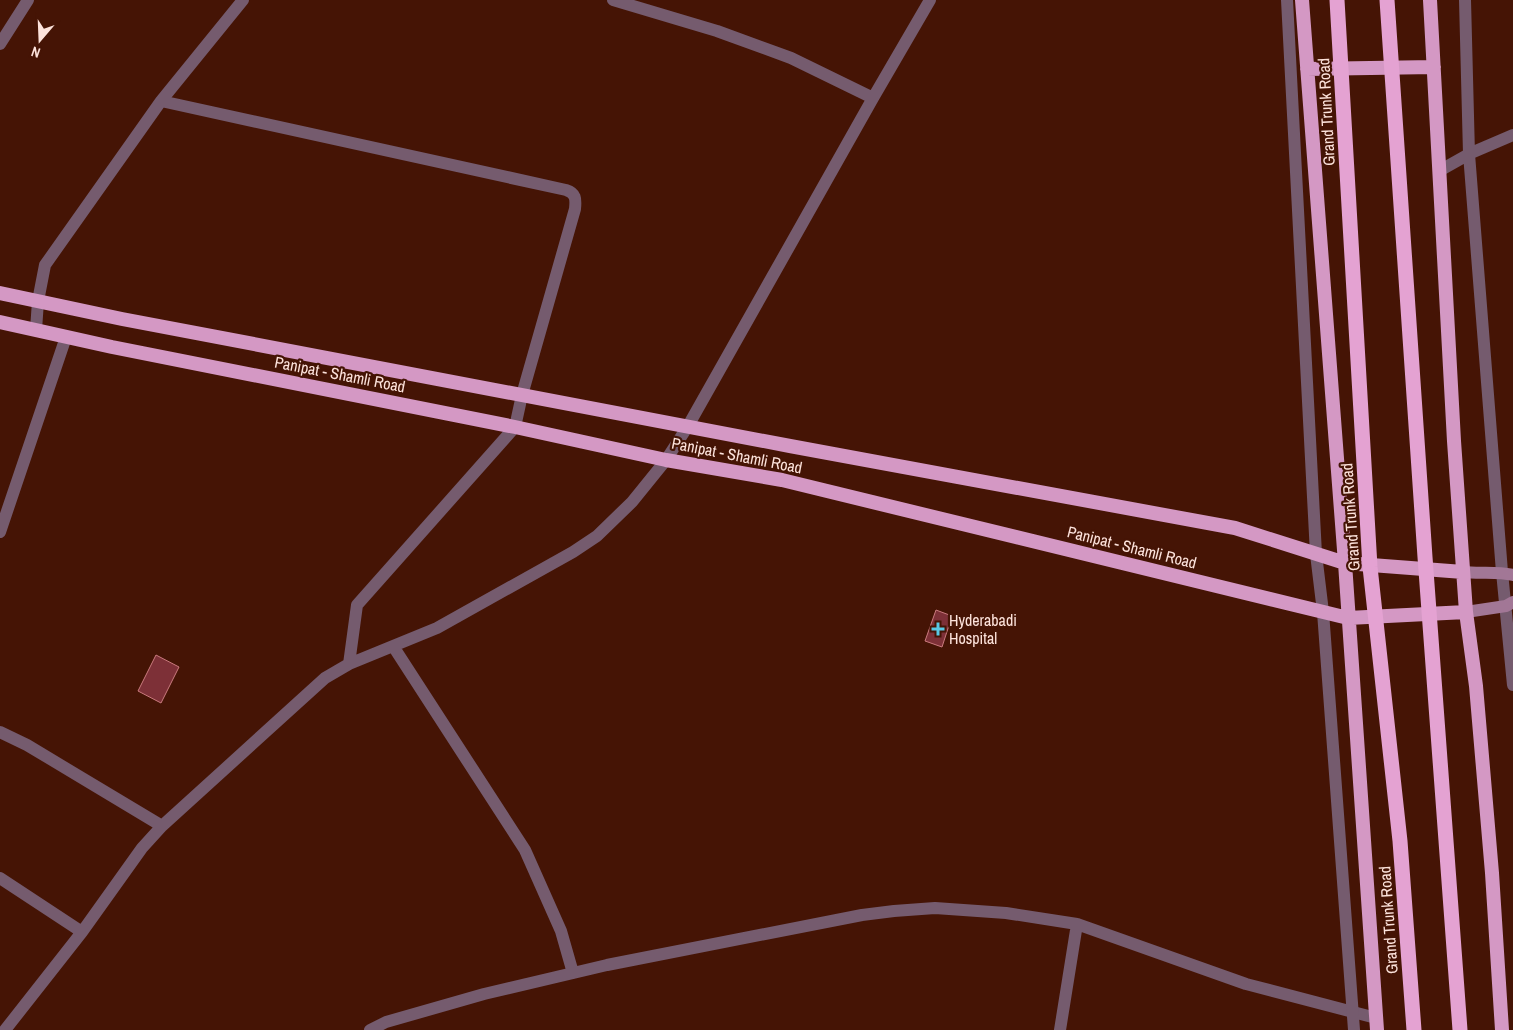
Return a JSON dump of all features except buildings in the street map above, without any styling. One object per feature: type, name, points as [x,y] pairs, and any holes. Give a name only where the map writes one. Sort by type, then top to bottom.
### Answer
[{"type":"highway","points":[[1302,0],[1345,563],[1377,1024]]},
{"type":"highway","name":"Grand Trunk Road","points":[[1338,0],[1370,567],[1400,840],[1414,1030]]},
{"type":"highway","points":[[1387,0],[1424,547],[1460,1030]]},
{"type":"highway","points":[[1430,0],[1466,612],[1478,706],[1492,873],[1502,1030]]},
{"type":"highway","points":[[1307,69],[1434,67]]},
{"type":"highway","name":"Panipat - Shamli Road","points":[[0,293],[122,319],[1235,528],[1345,563],[1464,572]]},
{"type":"highway","name":"Panipat - Shamli Road","points":[[0,322],[66,337],[515,427],[666,460],[782,480],[1348,618],[1466,612]]},
{"type":"main road","points":[[1464,572],[1507,574]]},
{"type":"main road","points":[[1466,612],[1509,604]]},
{"type":"street","points":[[0,44],[28,0]]},
{"type":"street","points":[[36,330],[38,301],[45,265],[161,101],[243,0]]},
{"type":"street","points":[[613,0],[717,31],[781,55],[872,98]]},
{"type":"street","points":[[5,1030],[82,932],[142,848],[162,826],[325,678],[349,664],[437,628],[537,570],[573,552],[597,536],[632,502],[666,460],[688,426],[872,98],[930,0]]},
{"type":"street","points":[[1287,0],[1316,554],[1323,612],[1354,1030]]},
{"type":"street","points":[[1465,0],[1469,154],[1507,574],[1513,685]]},
{"type":"street","points":[[161,101],[571,192],[575,196],[575,209],[522,395],[515,427],[357,605],[349,664]]},
{"type":"street","points":[[1439,171],[1469,154],[1513,135]]},
{"type":"street","points":[[0,532],[66,337]]},
{"type":"street","points":[[393,646],[525,850],[561,931],[573,973]]},
{"type":"street","points":[[0,732],[27,745],[162,826]]},
{"type":"street","points":[[0,878],[82,932]]},
{"type":"street","points":[[370,1030],[386,1022],[475,997],[617,963],[894,911],[935,908],[1006,913],[1077,924],[1246,984],[1353,1012],[1377,1024]]},
{"type":"street","points":[[1060,1030],[1077,924]]},
{"type":"place","name":"Hyderabadi Hospital","points":[[938,629]]}]
